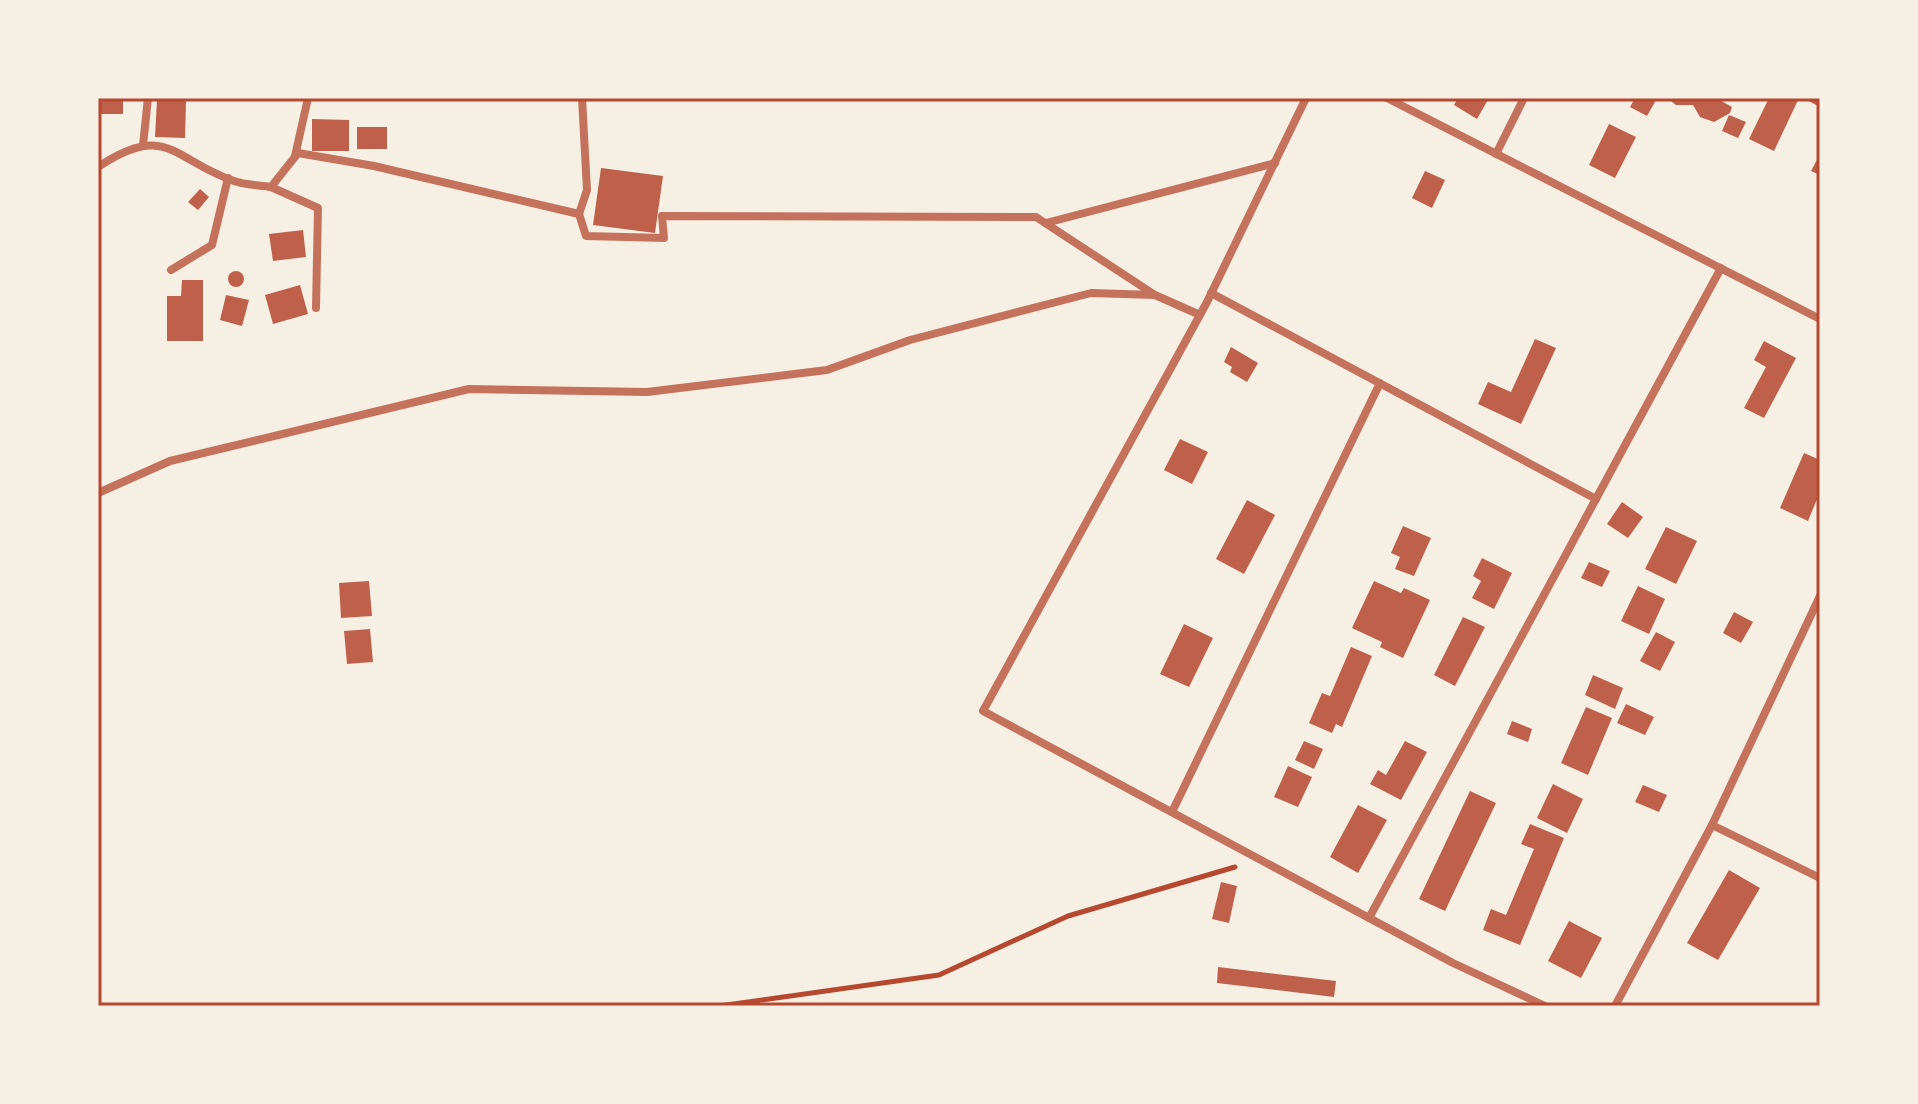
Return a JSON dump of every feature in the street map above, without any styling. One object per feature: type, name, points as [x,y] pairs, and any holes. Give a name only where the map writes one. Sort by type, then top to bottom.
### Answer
[{"type":"street","points":[[143,145],[148,98]]},
{"type":"street","points":[[294,159],[308,98]]},
{"type":"street","points":[[582,98],[587,190],[579,214],[586,236],[664,238],[662,216],[1036,217],[1155,295],[1200,315]]},
{"type":"street","points":[[1306,98],[1200,315],[983,711],[1369,918],[1545,1006]]},
{"type":"street","points":[[1387,98],[1820,319]]},
{"type":"street","points":[[1496,154],[1524,98]]},
{"type":"street","points":[[98,167],[143,145],[171,147],[228,178],[271,187],[318,208],[316,308]]},
{"type":"street","points":[[271,187],[298,153],[374,166],[579,214]]},
{"type":"street","points":[[1046,223],[1275,163]]},
{"type":"street","points":[[171,270],[212,245],[228,178]]},
{"type":"street","points":[[1369,918],[1721,268]]},
{"type":"street","points":[[98,493],[170,461],[469,389],[647,392],[827,370],[910,340],[1091,293],[1155,295]]},
{"type":"street","points":[[1211,293],[1596,499]]},
{"type":"street","points":[[1172,812],[1380,383]]},
{"type":"street","points":[[1615,1006],[1712,825],[1820,596]]},
{"type":"street","points":[[1712,825],[1820,878]]},
{"type":"path","points":[[719,1006],[939,975],[1068,916],[1234,869],[1247,853]]},
{"type":"building","points":[[99,98],[123,98],[123,114],[99,114]]},
{"type":"building","points":[[1458,98],[1489,98],[1477,119],[1454,105]]},
{"type":"building","points":[[1635,98],[1653,98],[1655,102],[1647,116],[1630,107]]},
{"type":"building","points":[[1667,98],[1716,98],[1732,107],[1730,113],[1714,122],[1700,117],[1693,105],[1676,105]]},
{"type":"building","points":[[1769,98],[1799,98],[1774,151],[1749,139]]},
{"type":"building","points":[[1803,98],[1820,98],[1820,107]]},
{"type":"building","points":[[157,100],[186,101],[185,138],[155,137]]},
{"type":"building","points":[[1729,115],[1746,122],[1738,138],[1722,131]]},
{"type":"building","points":[[312,119],[349,120],[349,151],[312,151]]},
{"type":"building","points":[[1609,124],[1636,137],[1615,178],[1589,165]]},
{"type":"building","points":[[357,127],[387,127],[387,149],[357,149]]},
{"type":"building","points":[[1820,154],[1820,175],[1811,171]]},
{"type":"building","points":[[601,168],[663,176],[655,233],[593,225]]},
{"type":"building","points":[[1425,171],[1445,180],[1432,208],[1412,198]]},
{"type":"building","points":[[200,189],[209,197],[198,210],[188,202]]},
{"type":"building","points":[[303,230],[306,257],[273,261],[269,234]]},
{"type":"building","points":[[233,271],[239,271],[244,279],[242,285],[233,287],[228,282],[228,276]]},
{"type":"building","points":[[182,280],[203,280],[203,341],[167,341],[167,296],[181,296]]},
{"type":"building","points":[[300,285],[308,314],[273,324],[265,295]]},
{"type":"building","points":[[226,295],[249,300],[242,326],[220,320]]},
{"type":"building","points":[[1535,339],[1556,348],[1521,424],[1478,404],[1488,382],[1511,392]]},
{"type":"building","points":[[1764,341],[1796,358],[1764,418],[1744,408],[1766,367],[1754,360]]},
{"type":"building","points":[[1231,347],[1258,363],[1247,382],[1230,372],[1232,367],[1224,362]]},
{"type":"building","points":[[1180,439],[1208,452],[1192,484],[1164,470]]},
{"type":"building","points":[[1804,453],[1820,460],[1820,492],[1808,521],[1780,508]]},
{"type":"building","points":[[1247,500],[1275,515],[1244,574],[1216,559]]},
{"type":"building","points":[[1622,502],[1643,517],[1628,538],[1607,524]]},
{"type":"building","points":[[1403,526],[1431,538],[1414,576],[1395,569],[1400,557],[1391,553]]},
{"type":"building","points":[[1666,527],[1697,541],[1676,584],[1645,569]]},
{"type":"building","points":[[1482,558],[1512,573],[1494,609],[1472,598],[1481,581],[1473,576]]},
{"type":"building","points":[[1589,562],[1610,571],[1602,587],[1581,578]]},
{"type":"building","points":[[369,581],[372,616],[341,618],[339,583]]},
{"type":"building","points":[[1374,581],[1401,593],[1404,588],[1430,600],[1403,658],[1380,647],[1382,642],[1352,628]]},
{"type":"building","points":[[1638,586],[1665,599],[1649,634],[1621,621]]},
{"type":"building","points":[[1734,612],[1753,622],[1741,643],[1723,633]]},
{"type":"building","points":[[1463,617],[1485,627],[1455,686],[1434,675]]},
{"type":"building","points":[[1184,624],[1213,638],[1189,687],[1160,674]]},
{"type":"building","points":[[370,629],[373,662],[347,664],[344,631]]},
{"type":"building","points":[[1656,632],[1675,642],[1660,671],[1640,661]]},
{"type":"building","points":[[1351,647],[1372,656],[1342,727],[1336,724],[1332,733],[1309,723],[1322,693],[1330,696]]},
{"type":"building","points":[[1593,675],[1623,688],[1615,709],[1585,695]]},
{"type":"building","points":[[1626,704],[1654,717],[1645,735],[1617,723]]},
{"type":"building","points":[[1586,707],[1612,718],[1588,775],[1561,763]]},
{"type":"building","points":[[1512,721],[1532,729],[1528,742],[1507,734]]},
{"type":"building","points":[[1304,741],[1323,749],[1314,769],[1295,760]]},
{"type":"building","points":[[1405,741],[1427,752],[1401,800],[1370,784],[1378,770],[1386,775]]},
{"type":"building","points":[[1288,766],[1312,777],[1298,807],[1274,797]]},
{"type":"building","points":[[1553,784],[1583,799],[1567,833],[1537,818]]},
{"type":"building","points":[[1643,785],[1667,795],[1659,812],[1635,802]]},
{"type":"building","points":[[1470,791],[1496,803],[1445,911],[1419,899]]},
{"type":"building","points":[[1358,805],[1387,820],[1358,873],[1330,857]]},
{"type":"building","points":[[1530,824],[1564,838],[1520,945],[1483,930],[1491,909],[1506,915],[1534,849],[1521,844]]},
{"type":"building","points":[[1729,870],[1760,888],[1718,960],[1687,943]]},
{"type":"building","points":[[1221,882],[1237,886],[1229,923],[1212,919]]},
{"type":"building","points":[[1569,921],[1602,938],[1581,978],[1548,961]]},
{"type":"building","points":[[1218,967],[1336,981],[1334,997],[1217,983]]}]
